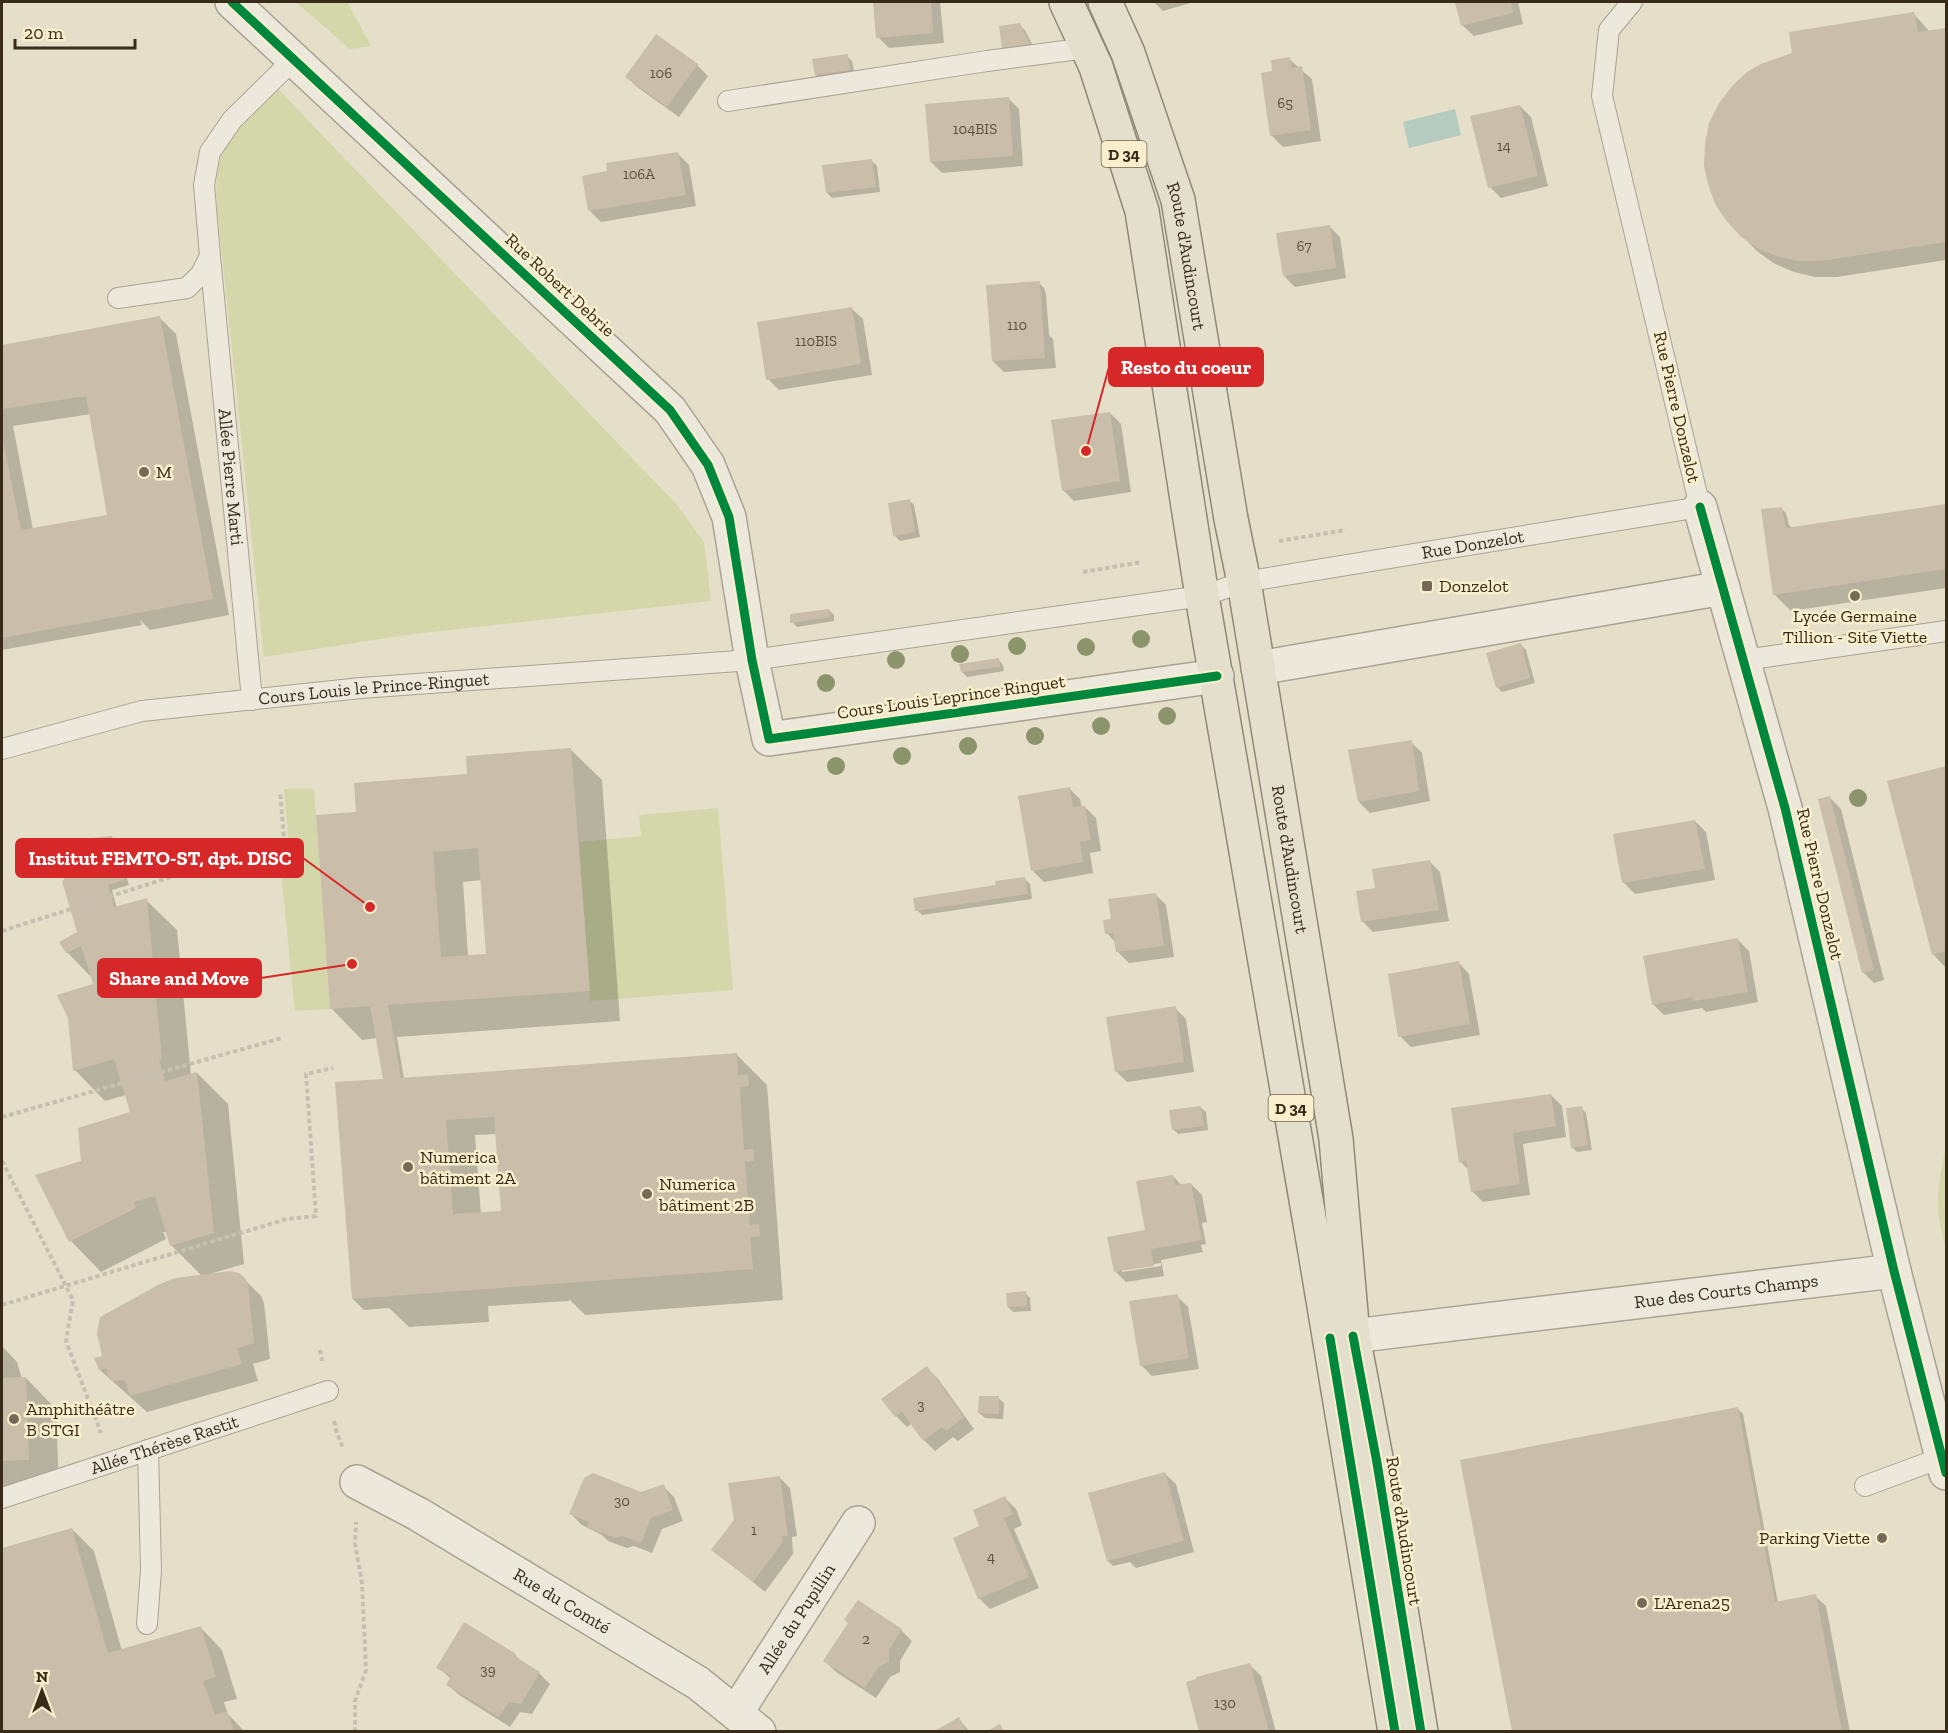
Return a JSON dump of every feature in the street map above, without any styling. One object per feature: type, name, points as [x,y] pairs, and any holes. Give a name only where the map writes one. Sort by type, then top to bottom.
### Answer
[{"type":"main road","name":"Route d'Audincourt","points":[[1066,2],[1096,67],[1143,211],[1202,596],[1395,1731]]},
{"type":"main road","name":"Route d'Audincourt","points":[[1105,2],[1128,53],[1178,200],[1336,1139],[1353,1336],[1377,1463],[1420,1731]]},
{"type":"main road","points":[[1217,676],[1258,668]]},
{"type":"street","name":"Rue Robert Debrie","points":[[232,2],[670,410],[708,465],[729,517],[752,660]]},
{"type":"street","name":"Rue Pierre Donzelot","points":[[1700,507],[1785,808],[1894,1271]]},
{"type":"street","points":[[1258,668],[1723,588]]},
{"type":"street","name":"Cours Louis Leprince Ringuet","points":[[752,660],[769,739],[1217,676]]},
{"type":"street","points":[[1894,1271],[1945,1462]]},
{"type":"street","name":"Rue des Courts Champs","points":[[1353,1336],[1894,1271]]},
{"type":"street","name":"Rue du Comté","points":[[357,1482],[418,1514],[688,1677],[747,1722]]},
{"type":"street","name":"Allée du Pupillin","points":[[747,1722],[858,1523]]},
{"type":"lane","name":"Rue Pierre Donzelot","points":[[1632,2],[1609,30],[1602,96],[1700,507]]},
{"type":"lane","points":[[728,101],[1087,48]]},
{"type":"lane","name":"Allée Pierre Marti","points":[[252,700],[204,186],[210,152],[232,120],[294,59]]},
{"type":"lane","points":[[118,298],[187,288],[201,274],[210,256]]},
{"type":"lane","name":"Rue Donzelot","points":[[1244,582],[1700,507]]},
{"type":"lane","points":[[752,660],[1202,596],[1244,582]]},
{"type":"lane","points":[[1744,660],[1947,631]]},
{"type":"lane","name":"Cours Louis le Prince-Ringuet","points":[[2,749],[142,711],[361,688],[752,660]]},
{"type":"lane","name":"Allée Thérèse Rastit","points":[[2,1498],[328,1391]]},
{"type":"lane","points":[[147,1624],[151,1570],[148,1450]]},
{"type":"lane","points":[[1865,1486],[1945,1462]]},
{"type":"path","points":[[1279,541],[1346,530]]},
{"type":"path","points":[[1083,572],[1143,562]]},
{"type":"path","points":[[2,931],[255,850],[285,848],[280,792]]},
{"type":"path","points":[[2,1116],[282,1038]]},
{"type":"path","points":[[2,1305],[287,1219],[316,1216],[306,1074],[333,1068]]},
{"type":"path","points":[[2,1161],[73,1300],[66,1341],[112,1462]]},
{"type":"path","points":[[355,1731],[355,1701],[366,1670],[362,1583]]},
{"type":"green space","points":[[296,2],[347,2],[371,46],[350,49]]},
{"type":"green space","points":[[278,89],[677,505],[704,542],[711,601],[413,634],[264,657],[216,196],[218,167],[227,145],[243,124]]},
{"type":"green space","points":[[284,789],[314,789],[330,1009],[295,1011],[280,860],[290,859]]},
{"type":"green space","points":[[718,808],[733,990],[590,1001],[579,842],[641,836],[639,815]]},
{"type":"green space","points":[[1946,1147],[1946,1247],[1939,1221],[1938,1197]]},
{"type":"shaded area","points":[[1455,109],[1461,135],[1409,148],[1403,122]]},
{"type":"building","points":[[873,2],[931,2],[933,33],[876,38]]},
{"type":"building","points":[[1455,2],[1511,2],[1513,13],[1461,26]]},
{"type":"building","points":[[1914,12],[1918,32],[1946,28],[1946,242],[1820,261],[1797,261],[1757,248],[1740,236],[1715,204],[1704,166],[1709,123],[1718,105],[1732,86],[1747,72],[1761,64],[1792,53],[1789,32]]},
{"type":"building","points":[[1020,23],[1030,44],[1002,48],[999,26]]},
{"type":"building","points":[[656,34],[698,64],[667,107],[625,77]]},
{"type":"building","points":[[848,54],[850,70],[815,75],[812,59]]},
{"type":"building","points":[[1290,57],[1291,68],[1302,66],[1311,130],[1270,136],[1261,73],[1272,71],[1271,60]]},
{"type":"building","points":[[1009,97],[1013,156],[930,162],[925,104]]},
{"type":"building","points":[[1520,105],[1538,176],[1488,188],[1470,116]]},
{"type":"building","points":[[678,152],[686,195],[588,211],[582,176],[607,171],[606,163]]},
{"type":"building","points":[[872,159],[876,187],[826,193],[822,165]]},
{"type":"building","points":[[1330,225],[1336,268],[1283,276],[1276,233]]},
{"type":"building","points":[[1040,281],[1045,358],[992,361],[986,285]]},
{"type":"building","points":[[852,307],[861,364],[766,380],[757,322]]},
{"type":"building","name":"M","points":[[160,316],[213,599],[2,638],[2,435],[21,530],[107,515],[86,396],[2,409],[2,345]]},
{"type":"building","points":[[1110,412],[1120,481],[1062,491],[1051,420]]},
{"type":"building","points":[[910,499],[915,532],[893,536],[888,503]]},
{"type":"building","points":[[1946,504],[1946,569],[1773,595],[1761,509],[1782,507],[1786,528]]},
{"type":"building","points":[[829,609],[830,617],[790,623],[790,614]]},
{"type":"building","points":[[1521,643],[1530,678],[1496,688],[1486,653]]},
{"type":"building","points":[[999,658],[1000,667],[961,672],[959,664]]},
{"type":"building","points":[[1412,740],[1419,791],[1358,802],[1348,750]]},
{"type":"building","points":[[571,748],[590,991],[388,1005],[401,1078],[737,1053],[738,1075],[748,1074],[749,1086],[740,1087],[744,1150],[754,1149],[754,1161],[745,1162],[750,1225],[759,1224],[760,1236],[750,1237],[753,1269],[352,1299],[335,1082],[383,1079],[370,1006],[330,1009],[316,815],[356,812],[354,783],[467,774],[466,756]],"holes":[[[478,848],[486,954],[441,957],[433,852]],[[494,1117],[501,1211],[453,1214],[446,1120]]]},
{"type":"building","points":[[1946,766],[1946,951],[1932,955],[1887,781]]},
{"type":"building","points":[[1070,787],[1073,807],[1085,806],[1091,840],[1080,842],[1083,862],[1031,871],[1018,796]]},
{"type":"building","points":[[1830,796],[1874,970],[1862,973],[1818,799]]},
{"type":"building","points":[[1695,820],[1705,869],[1622,883],[1613,834]]},
{"type":"building","points":[[112,836],[125,880],[108,885],[114,907],[147,898],[162,1059],[159,1060],[165,1081],[197,1072],[214,1233],[170,1246],[155,1196],[134,1202],[136,1208],[69,1242],[35,1175],[81,1161],[78,1128],[130,1112],[114,1059],[73,1071],[68,1018],[57,995],[93,984],[81,946],[66,953],[59,942],[77,932],[62,881],[64,880],[60,841]]},
{"type":"building","points":[[1430,860],[1439,910],[1361,922],[1356,891],[1375,888],[1372,869]]},
{"type":"building","points":[[1025,877],[1028,894],[915,911],[913,898],[996,885],[995,881]]},
{"type":"building","points":[[1156,893],[1164,946],[1116,952],[1113,933],[1105,934],[1103,920],[1111,919],[1108,899]]},
{"type":"building","points":[[1738,938],[1748,992],[1694,1001],[1692,997],[1652,1005],[1643,956]]},
{"type":"building","points":[[1459,961],[1470,1024],[1398,1037],[1388,974]]},
{"type":"building","points":[[1176,1006],[1184,1062],[1115,1072],[1106,1017]]},
{"type":"building","points":[[1551,1094],[1556,1126],[1513,1133],[1520,1184],[1471,1192],[1466,1161],[1459,1163],[1451,1108]]},
{"type":"building","points":[[1201,1106],[1204,1126],[1172,1130],[1169,1110]]},
{"type":"building","points":[[1582,1106],[1588,1145],[1571,1148],[1566,1108]]},
{"type":"building","points":[[1173,1175],[1175,1185],[1191,1183],[1202,1240],[1151,1249],[1154,1266],[1114,1272],[1107,1237],[1145,1230],[1136,1181]]},
{"type":"building","points":[[231,1271],[239,1273],[248,1285],[254,1343],[237,1348],[242,1364],[130,1396],[125,1380],[113,1381],[109,1379],[106,1368],[99,1370],[94,1358],[102,1356],[97,1333],[100,1317],[175,1278]]},
{"type":"building","points":[[1026,1291],[1027,1306],[1007,1307],[1006,1293]]},
{"type":"building","points":[[1178,1294],[1189,1358],[1140,1366],[1129,1301]]},
{"type":"building","points":[[927,1366],[964,1417],[946,1431],[942,1427],[923,1441],[902,1412],[895,1417],[881,1399]]},
{"type":"building","name":"Amphithéâtre B STGI","points":[[26,1377],[29,1460],[2,1461],[2,1378]]},
{"type":"building","points":[[979,1396],[999,1396],[999,1414],[978,1413]]},
{"type":"building","points":[[1738,1407],[1775,1602],[1816,1594],[1842,1732],[1512,1732],[1460,1460]]},
{"type":"building","points":[[1165,1472],[1184,1541],[1107,1561],[1088,1493]]},
{"type":"building","points":[[593,1473],[641,1492],[664,1484],[673,1510],[651,1518],[641,1543],[622,1536],[615,1538],[587,1527],[589,1522],[569,1514],[584,1478]]},
{"type":"building","points":[[780,1476],[788,1536],[782,1536],[783,1542],[753,1582],[711,1550],[734,1520],[728,1483]]},
{"type":"building","points":[[1005,1496],[1013,1514],[1004,1518],[1029,1577],[978,1599],[953,1538],[979,1526],[973,1510]]},
{"type":"building","points":[[72,1528],[108,1653],[201,1626],[216,1677],[203,1681],[215,1715],[227,1711],[234,1732],[2,1732],[2,1548]]},
{"type":"building","points":[[858,1600],[902,1629],[889,1650],[889,1662],[879,1666],[865,1688],[823,1661],[848,1623],[844,1620]]},
{"type":"building","points":[[464,1622],[516,1654],[514,1656],[540,1672],[521,1704],[509,1702],[499,1717],[446,1685],[451,1676],[436,1668]]},
{"type":"building","points":[[1250,1663],[1269,1731],[1199,1732],[1186,1682],[1196,1677]]},
{"type":"building","points":[[959,1717],[967,1732],[933,1732]]},
{"type":"building","points":[[1000,1724],[1004,1732],[986,1732]]},
{"type":"cycle path","points":[[232,2],[670,410],[708,465],[729,517],[752,660],[769,739],[1217,676]]},
{"type":"cycle path","points":[[1700,507],[1785,808],[1894,1271],[1946,1473]]},
{"type":"cycle path","points":[[1353,1336],[1377,1463],[1421,1732]]},
{"type":"cycle path","points":[[1330,1338],[1395,1732]]},
{"type":"place","name":"Resto du coeur","points":[[1086,451]]},
{"type":"place","name":"M","points":[[144,472]]},
{"type":"place","name":"Donzelot","points":[[1427,586]]},
{"type":"place","name":"Lycée Germaine Tillion - Site Viette","points":[[1855,596]]},
{"type":"place","name":"Institut FEMTO-ST, dpt. DISC","points":[[370,907]]},
{"type":"place","name":"Share and Move","points":[[352,964]]},
{"type":"place","name":"Numerica bâtiment 2A","points":[[408,1167]]},
{"type":"place","name":"Numerica bâtiment 2B","points":[[647,1194]]},
{"type":"place","name":"Amphithéâtre B STGI","points":[[14,1419]]},
{"type":"place","name":"Parking Viette","points":[[1882,1538]]},
{"type":"place","name":"L'Arena25","points":[[1642,1603]]}]
